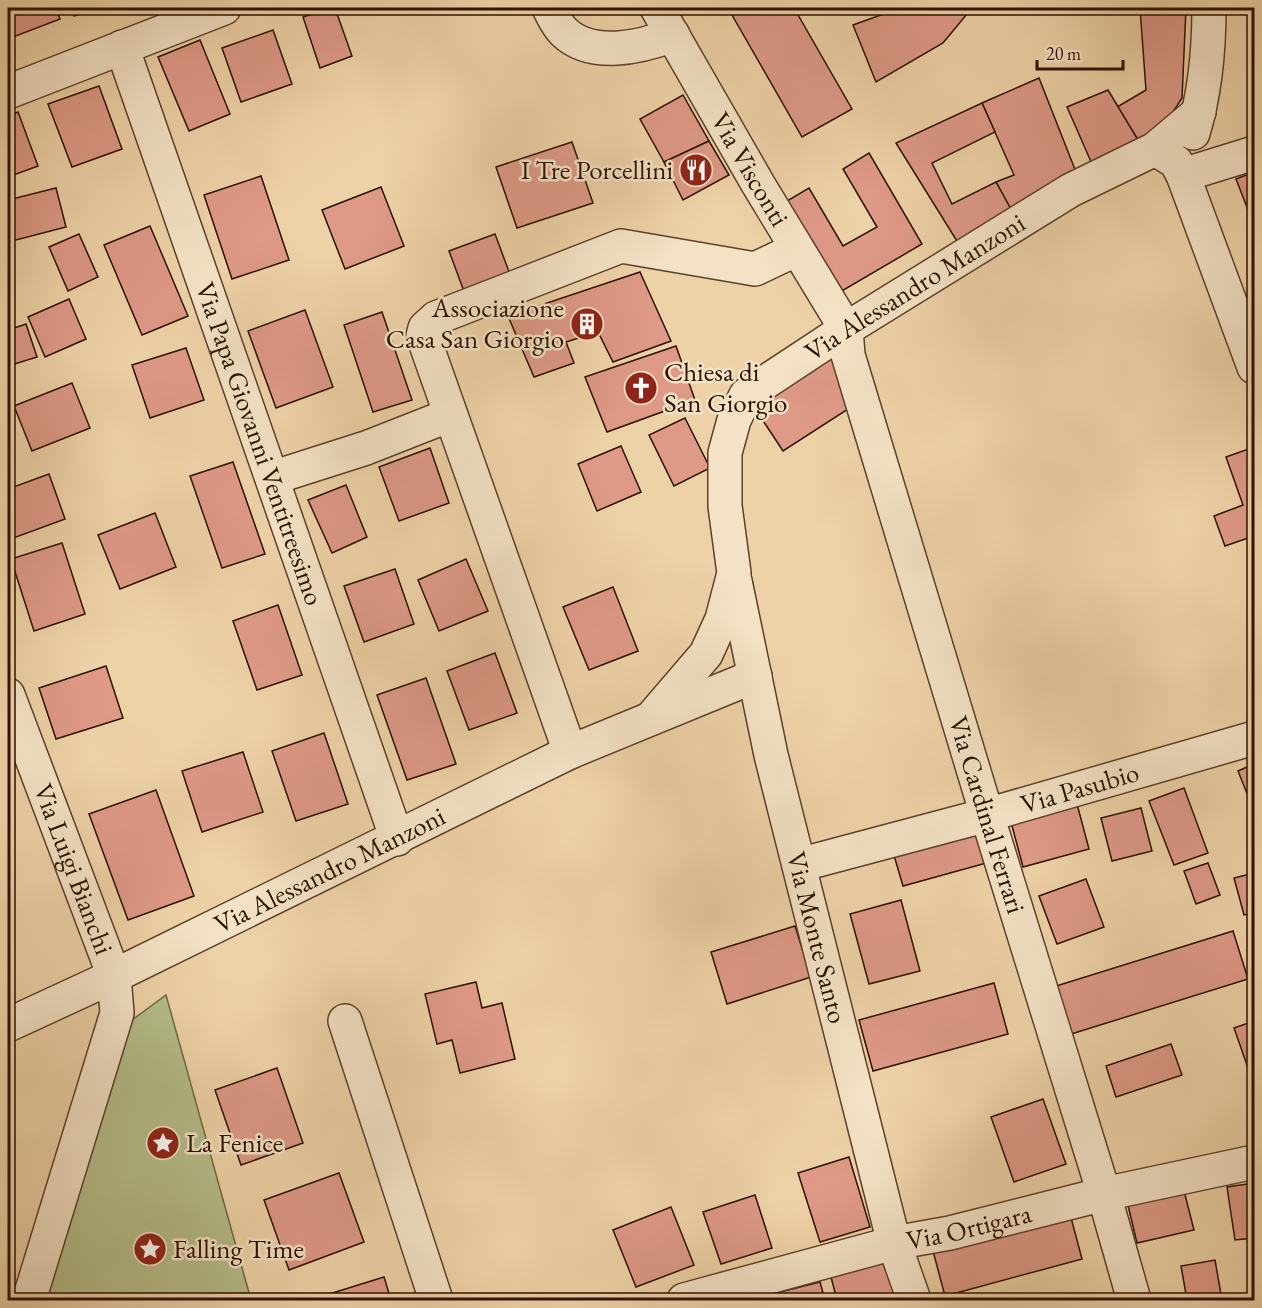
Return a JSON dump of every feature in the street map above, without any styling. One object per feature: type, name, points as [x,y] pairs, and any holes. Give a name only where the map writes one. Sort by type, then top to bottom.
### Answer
[{"type":"street","points":[[8,92],[224,8]]},
{"type":"street","points":[[549,8],[564,32],[580,43],[600,47],[628,48],[647,45],[673,35]]},
{"type":"street","name":"Via Visconti","points":[[657,8],[797,249],[846,328]]},
{"type":"street","points":[[1183,175],[1199,112],[1209,37],[1209,8]]},
{"type":"street","name":"Via Papa Giovanni Ventitreesimo","points":[[122,47],[397,839]]},
{"type":"street","name":"Via Alessandro Manzoni","points":[[652,717],[706,654],[722,619],[734,573],[725,506],[725,453],[734,420],[746,395],[846,328],[1071,190],[1155,149],[1199,112]]},
{"type":"street","points":[[1155,149],[1176,162],[1242,298],[1254,367]]},
{"type":"street","points":[[1183,175],[1254,153]]},
{"type":"street","points":[[570,753],[423,336],[425,328],[436,318],[621,246],[755,269],[797,249]]},
{"type":"street","name":"Via Cardinal Ferrari","points":[[846,328],[849,355],[1104,1194],[1134,1300]]},
{"type":"street","points":[[272,478],[366,448],[450,415]]},
{"type":"street","name":"Via Monte Santo","points":[[734,573],[771,755],[894,1243],[914,1300]]},
{"type":"street","name":"Via Alessandro Manzoni","points":[[8,1025],[114,976],[570,753],[755,676]]},
{"type":"street","name":"Via Luigi Bianchi","points":[[8,695],[114,976],[117,1013],[29,1300]]},
{"type":"street","name":"Via Pasubio","points":[[799,865],[987,815],[1254,738]]},
{"type":"street","points":[[345,1021],[436,1300]]},
{"type":"street","name":"Via Ortigara","points":[[684,1300],[894,1243],[950,1233],[1104,1194],[1254,1162]]},
{"type":"green space","points":[[166,995],[251,1300],[44,1300],[128,1023]]},
{"type":"building","points":[[8,8],[56,8],[60,19],[8,39]]},
{"type":"building","points":[[70,8],[97,8],[74,16]]},
{"type":"building","points":[[335,8],[352,56],[320,68],[303,17]]},
{"type":"building","points":[[728,8],[794,8],[852,109],[802,137]]},
{"type":"building","points":[[900,8],[972,8],[943,43],[876,82],[853,25]]},
{"type":"building","points":[[1140,8],[1186,8],[1182,98],[1168,120],[1138,140],[1117,107],[1146,90]]},
{"type":"building","points":[[273,30],[292,84],[241,102],[222,48]]},
{"type":"building","points":[[200,40],[230,114],[189,131],[158,57]]},
{"type":"building","points":[[1039,78],[1076,172],[1013,213],[996,182],[1014,175],[982,103]]},
{"type":"building","points":[[99,86],[122,149],[72,167],[48,104]]},
{"type":"building","points":[[1108,90],[1138,140],[1092,164],[1067,107]]},
{"type":"building","points":[[683,95],[709,141],[664,162],[640,119]]},
{"type":"building","points":[[982,103],[995,132],[932,163],[952,204],[996,182],[1013,213],[960,246],[896,143]]},
{"type":"building","points":[[18,112],[38,166],[8,177],[8,116]]},
{"type":"building","points":[[709,141],[729,175],[683,200],[664,162]]},
{"type":"building","points":[[572,142],[593,203],[517,228],[496,167]]},
{"type":"building","points":[[869,153],[922,244],[835,295],[782,204],[809,188],[843,246],[877,227],[843,169]]},
{"type":"building","points":[[1254,172],[1254,207],[1248,210],[1236,179]]},
{"type":"building","points":[[261,176],[289,260],[232,279],[204,195]]},
{"type":"building","points":[[381,187],[404,246],[345,269],[322,210]]},
{"type":"building","points":[[56,188],[66,227],[8,242],[8,200]]},
{"type":"building","points":[[150,226],[188,316],[142,335],[104,245]]},
{"type":"building","points":[[79,234],[98,277],[68,291],[49,247]]},
{"type":"building","points":[[495,234],[511,277],[465,294],[449,251]]},
{"type":"building","name":"Associazione Casa San Giorgio","points":[[640,272],[671,341],[613,362],[598,332],[566,342],[574,363],[534,377],[508,316]]},
{"type":"building","points":[[69,299],[86,339],[45,357],[28,317]]},
{"type":"building","points":[[305,310],[333,387],[276,408],[248,331]]},
{"type":"building","points":[[382,312],[412,400],[373,412],[344,325]]},
{"type":"building","points":[[26,324],[37,357],[8,366],[8,330]]},
{"type":"building","name":"Chiesa di San Giorgio","points":[[676,346],[695,400],[607,432],[585,377]]},
{"type":"building","points":[[186,348],[204,400],[150,418],[132,365]]},
{"type":"building","points":[[840,349],[856,404],[783,451],[756,410],[771,396]]},
{"type":"building","points":[[72,383],[90,428],[32,451],[14,406]]},
{"type":"building","points":[[685,418],[710,468],[674,486],[649,435]]},
{"type":"building","points":[[621,446],[641,492],[597,511],[578,464]]},
{"type":"building","points":[[1254,447],[1254,536],[1225,546],[1214,516],[1243,505],[1226,457]]},
{"type":"building","points":[[430,448],[449,503],[399,521],[379,467]]},
{"type":"building","points":[[233,462],[265,554],[222,568],[190,476]]},
{"type":"building","points":[[49,474],[65,519],[8,540],[8,489]]},
{"type":"building","points":[[346,485],[367,537],[332,553],[308,500]]},
{"type":"building","points":[[155,513],[176,567],[120,589],[98,535]]},
{"type":"building","points":[[62,543],[85,614],[34,631],[11,559]]},
{"type":"building","points":[[466,559],[488,611],[439,631],[418,580]]},
{"type":"building","points":[[395,569],[414,624],[364,642],[344,586]]},
{"type":"building","points":[[613,587],[638,651],[589,670],[563,607]]},
{"type":"building","points":[[278,605],[302,675],[257,690],[233,621]]},
{"type":"building","points":[[495,653],[517,713],[469,730],[447,671]]},
{"type":"building","points":[[106,666],[123,718],[56,739],[39,688]]},
{"type":"building","points":[[426,678],[456,764],[407,780],[377,695]]},
{"type":"building","points":[[324,733],[348,804],[296,821],[272,751]]},
{"type":"building","points":[[243,752],[263,812],[202,832],[182,771]]},
{"type":"building","points":[[1254,764],[1254,805],[1252,806],[1238,771]]},
{"type":"building","points":[[1184,788],[1208,853],[1174,865],[1149,801]]},
{"type":"building","points":[[156,790],[194,896],[128,920],[89,814]]},
{"type":"building","points":[[1077,804],[1089,849],[1023,867],[1011,822]]},
{"type":"building","points":[[1141,808],[1152,851],[1112,861],[1101,818]]},
{"type":"building","points":[[980,826],[990,862],[903,886],[893,852]]},
{"type":"building","points":[[1208,863],[1220,895],[1196,904],[1184,871]]},
{"type":"building","points":[[1254,873],[1254,913],[1244,915],[1234,878]]},
{"type":"building","points":[[1086,879],[1104,927],[1057,944],[1039,896]]},
{"type":"building","points":[[901,900],[920,971],[869,984],[850,914]]},
{"type":"building","points":[[795,926],[811,977],[727,1004],[711,952]]},
{"type":"building","points":[[1233,931],[1248,979],[1068,1035],[1053,987]]},
{"type":"building","points":[[476,982],[482,1008],[502,1003],[515,1059],[460,1073],[452,1040],[437,1044],[425,994]]},
{"type":"building","points":[[994,983],[1008,1034],[873,1071],[859,1020]]},
{"type":"building","points":[[1254,1021],[1254,1085],[1234,1028]]},
{"type":"building","points":[[1171,1044],[1182,1075],[1116,1097],[1106,1066]]},
{"type":"building","points":[[277,1068],[303,1143],[241,1165],[215,1090]]},
{"type":"building","points":[[1043,1099],[1066,1164],[1014,1182],[991,1117]]},
{"type":"building","points":[[849,1157],[870,1227],[820,1242],[798,1173]]},
{"type":"building","points":[[339,1173],[364,1242],[289,1270],[264,1200]]},
{"type":"building","points":[[1254,1183],[1254,1238],[1235,1240],[1227,1187]]},
{"type":"building","points":[[1183,1187],[1194,1230],[1137,1243],[1127,1201]]},
{"type":"building","points":[[755,1195],[772,1248],[721,1264],[703,1212]]},
{"type":"building","points":[[671,1207],[694,1265],[636,1287],[613,1230]]},
{"type":"building","points":[[1070,1214],[1082,1259],[945,1296],[933,1251]]},
{"type":"building","points":[[895,1260],[907,1300],[837,1300],[831,1277]]},
{"type":"building","points":[[1215,1260],[1222,1300],[1187,1300],[1181,1266]]},
{"type":"building","points":[[384,1277],[391,1300],[310,1300]]},
{"type":"building","points":[[820,1282],[825,1300],[778,1300],[776,1293]]},
{"type":"place","name":"I Tre Porcellini","points":[[696,170]]},
{"type":"place","name":"Associazione Casa San Giorgio","points":[[587,324]]},
{"type":"place","name":"Chiesa di San Giorgio","points":[[641,388]]},
{"type":"place","name":"La Fenice","points":[[163,1143]]},
{"type":"place","name":"Falling Time","points":[[150,1249]]}]
